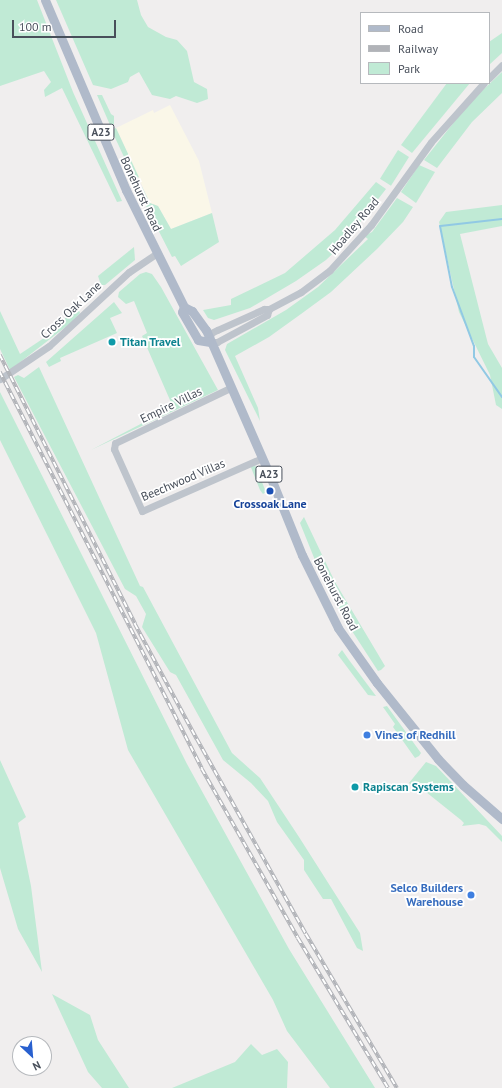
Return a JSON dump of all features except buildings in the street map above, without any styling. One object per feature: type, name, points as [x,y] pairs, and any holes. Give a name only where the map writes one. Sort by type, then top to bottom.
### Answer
[{"type":"main road","name":"Bonehurst Road","points":[[45,0],[83,94],[156,254],[184,307],[192,311],[202,325],[262,458],[314,581],[345,638],[381,688],[438,759],[463,785],[502,819]]},
{"type":"street","points":[[490,77],[502,65]]},
{"type":"street","name":"Hoadley Road","points":[[209,342],[217,342],[268,315],[269,309],[316,281],[345,255],[371,225],[431,142],[483,84]]},
{"type":"street","name":"Cross Oak Lane","points":[[0,379],[49,346],[129,272],[156,254]]},
{"type":"street","name":"Empire Villas","points":[[121,441],[230,388]]},
{"type":"street","name":"Beechwood Villas","points":[[121,441],[115,443],[114,449],[142,511],[262,458]]},
{"type":"shaded area","points":[[170,105],[199,161],[212,213],[171,229],[158,206],[150,203],[116,128],[153,110],[154,113]]},
{"type":"green space","points":[[0,0],[37,0],[73,92],[122,201],[117,202],[62,88],[45,97],[44,90],[51,82],[44,71],[0,86]]},
{"type":"green space","points":[[56,0],[137,0],[141,15],[148,27],[166,37],[177,40],[187,51],[194,82],[207,89],[208,99],[197,103],[176,96],[170,99],[152,95],[139,72],[130,77],[128,82],[111,89],[93,85]]},
{"type":"green space","points":[[502,33],[502,53],[490,64],[490,41]]},
{"type":"green space","points":[[502,72],[502,93],[472,122],[437,168],[424,160],[470,102]]},
{"type":"green space","points":[[446,84],[469,84],[412,153],[401,145]]},
{"type":"green space","points":[[97,95],[102,95],[111,114],[114,116],[114,124],[110,125]]},
{"type":"green space","points":[[116,128],[139,177],[134,179],[111,130]]},
{"type":"green space","points":[[398,150],[409,157],[391,186],[380,179]]},
{"type":"green space","points":[[419,165],[435,172],[416,203],[401,192]]},
{"type":"green space","points":[[376,182],[386,189],[344,243],[326,260],[296,281],[250,308],[214,320],[208,318],[203,310],[231,305],[231,299],[285,273],[335,230]]},
{"type":"green space","points":[[142,187],[150,203],[158,206],[171,229],[212,213],[219,242],[181,266],[175,256],[172,257],[147,208],[139,190]]},
{"type":"green space","points":[[397,198],[413,207],[403,222],[377,249],[331,292],[269,337],[235,356],[258,408],[260,421],[225,350],[227,344],[286,310],[318,287],[368,239],[364,236],[372,232]]},
{"type":"green space","points":[[502,205],[502,226],[460,234],[488,344],[502,368],[502,409],[496,405],[490,375],[459,312],[439,222],[446,212]]},
{"type":"green space","points":[[134,247],[135,260],[105,285],[101,285],[98,276]]},
{"type":"green space","points":[[146,272],[152,274],[161,287],[218,390],[91,450],[173,407],[142,336],[147,333],[134,301],[126,304],[118,297],[119,292],[140,274]]},
{"type":"green space","points":[[114,302],[122,313],[110,318],[117,333],[60,358],[61,361],[49,367],[46,362]]},
{"type":"green space","points":[[77,306],[80,313],[72,322],[10,370],[0,349],[0,311],[20,354],[50,334]]},
{"type":"green space","points":[[39,367],[140,586],[143,587],[232,753],[260,778],[360,933],[363,951],[357,948],[331,899],[323,899],[304,870],[304,860],[277,822],[268,801],[251,783],[223,760],[176,675],[170,672],[142,627],[146,614],[136,596],[125,589],[14,377],[18,375],[24,378]]},
{"type":"green space","points":[[0,392],[187,764],[289,949],[375,1088],[330,1088],[287,1031],[273,1000],[128,750],[96,633],[0,440]]},
{"type":"green space","points":[[250,465],[255,465],[266,492],[263,494],[260,490]]},
{"type":"green space","points":[[304,517],[335,582],[385,666],[381,670],[378,671],[352,631],[323,580],[300,523]]},
{"type":"green space","points":[[342,650],[376,696],[368,695],[338,655]]},
{"type":"green space","points":[[387,706],[421,753],[419,756],[415,758],[393,727],[395,724],[383,707]]},
{"type":"green space","points":[[0,760],[26,817],[18,823],[31,886],[42,972],[18,929],[0,868]]},
{"type":"green space","points":[[426,762],[436,766],[502,836],[502,842],[486,826],[479,824],[462,826],[464,823],[461,820],[416,784],[413,786],[409,783]]},
{"type":"green space","points":[[52,994],[90,1015],[98,1040],[129,1088],[102,1088],[88,1072]]},
{"type":"green space","points":[[251,1044],[262,1055],[277,1049],[288,1062],[287,1088],[172,1088],[235,1062]]},
{"type":"waterway","points":[[502,219],[440,226],[452,287],[474,346],[474,357],[502,397]]},
{"type":"railway","points":[[0,355],[135,624],[197,739],[306,934],[397,1088]]},
{"type":"railway","points":[[0,372],[202,769],[298,938],[388,1088]]},
{"type":"place","name":"Titan Travel","points":[[112,342]]},
{"type":"place","name":"Crossoak Lane","points":[[270,491]]},
{"type":"place","name":"Vines of Redhill","points":[[367,735]]},
{"type":"place","name":"Rapiscan Systems","points":[[355,787]]},
{"type":"place","name":"Selco Builders Warehouse","points":[[471,895]]}]
